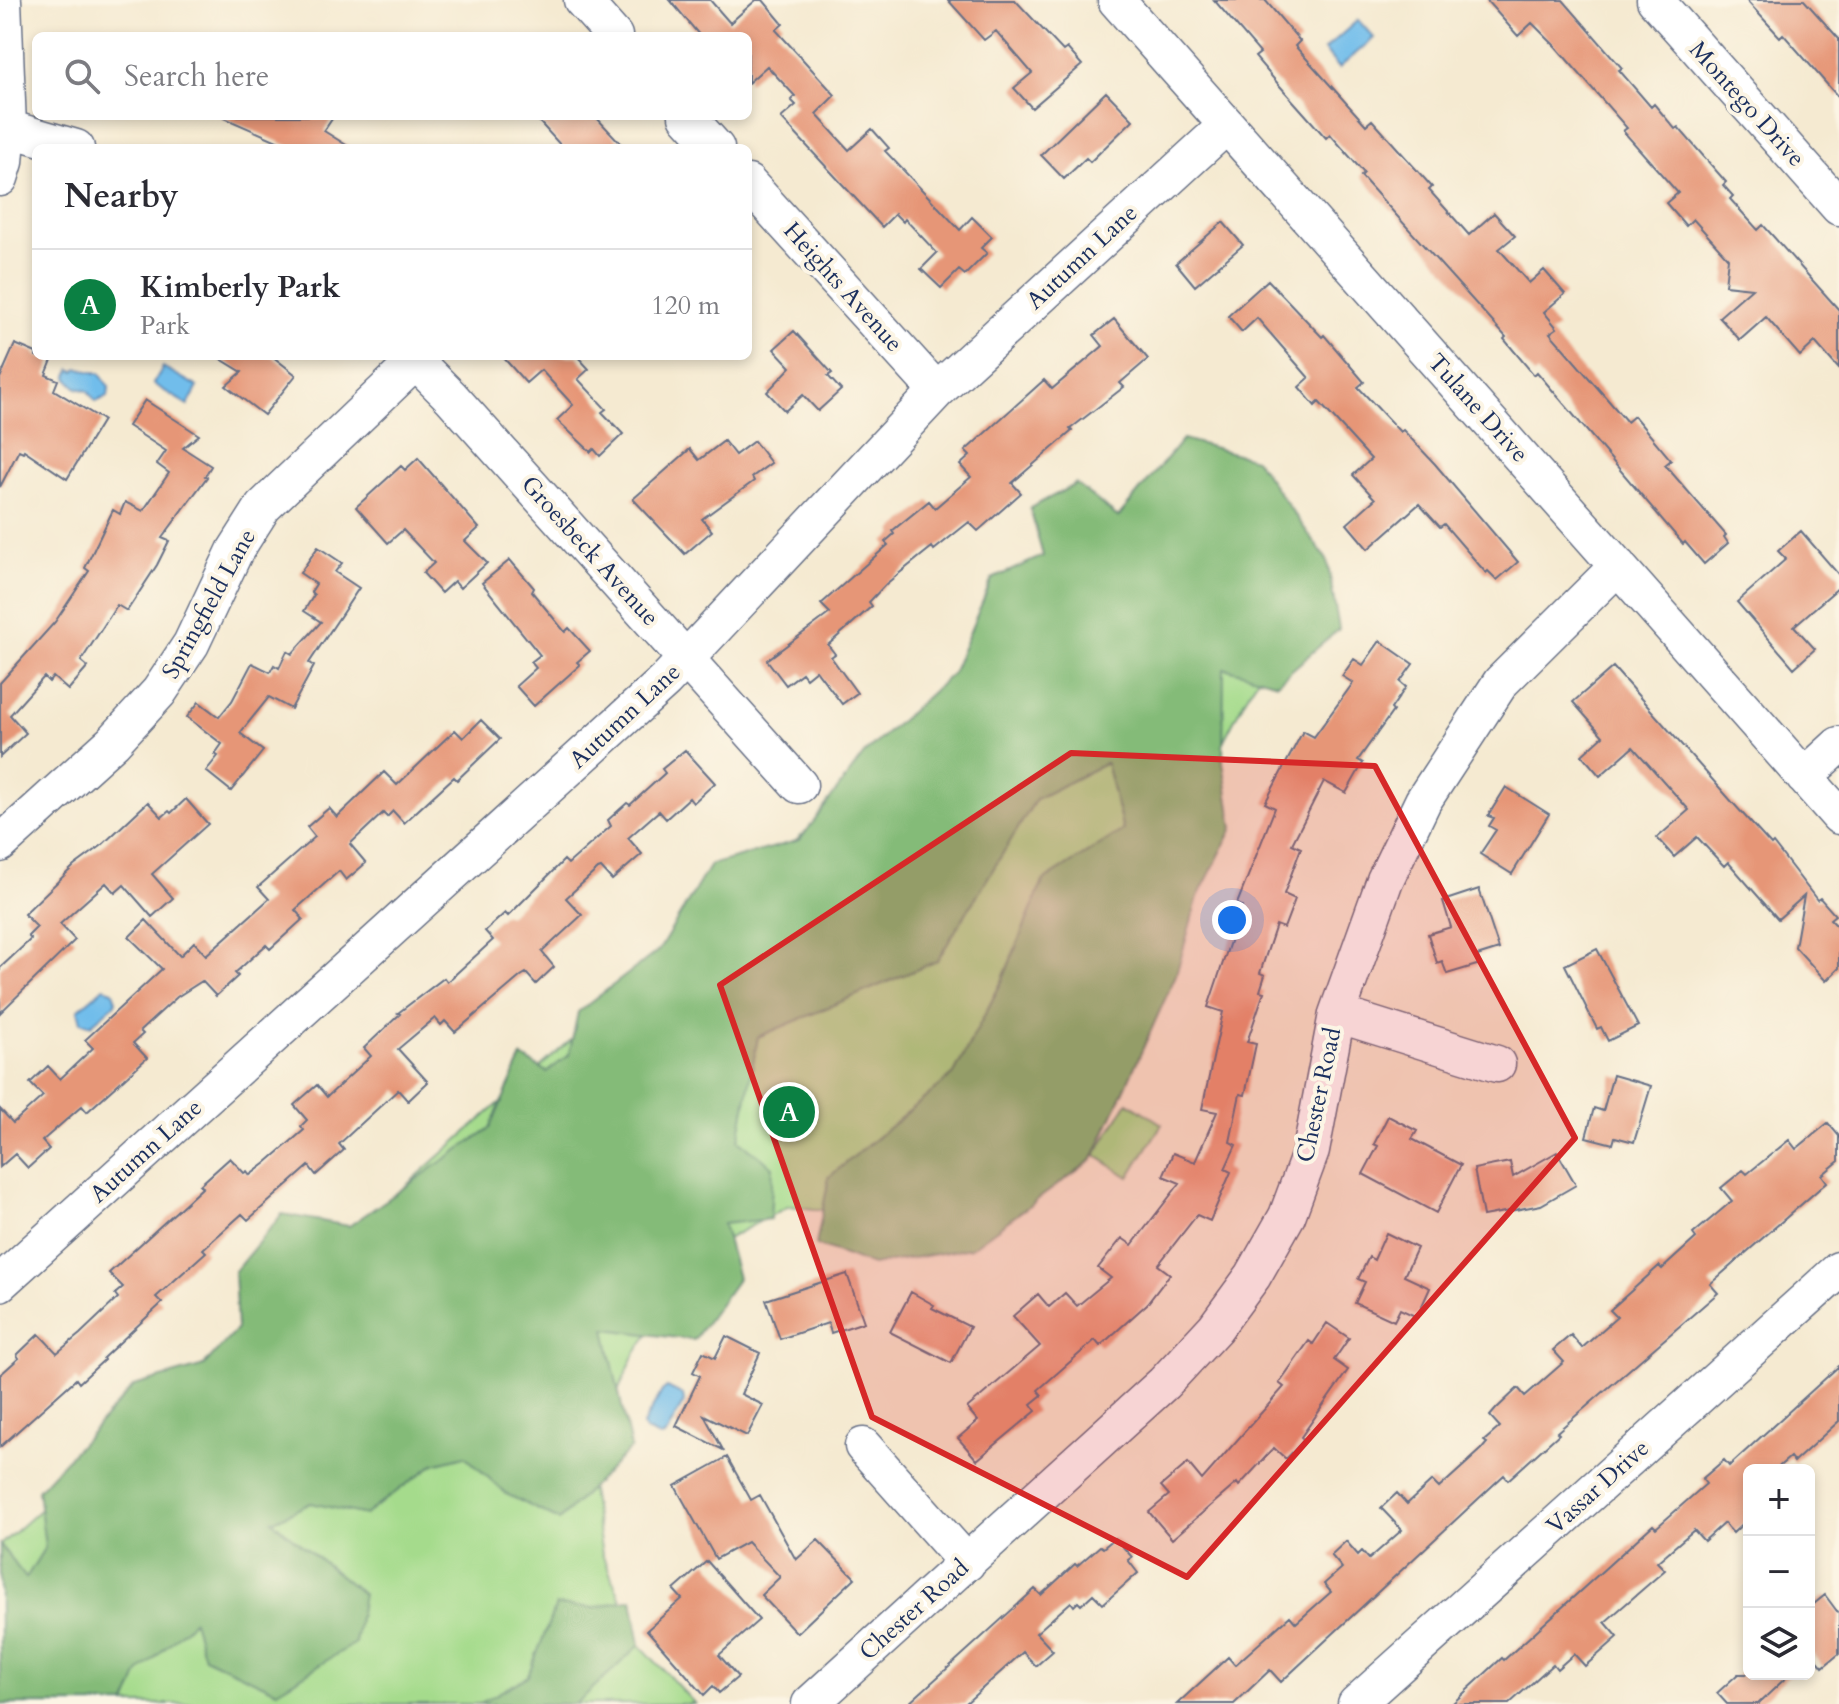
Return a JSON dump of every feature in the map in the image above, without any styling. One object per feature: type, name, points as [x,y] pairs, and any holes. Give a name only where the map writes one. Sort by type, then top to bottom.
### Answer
[{"type":"street","points":[[0,178],[5,162],[3,0]]},
{"type":"street","points":[[582,0],[610,32]]},
{"type":"street","name":"Tulane Drive","points":[[1116,0],[1839,816]]},
{"type":"street","name":"Montego Drive","points":[[1655,0],[1839,207]]},
{"type":"street","points":[[691,120],[712,144]]},
{"type":"street","name":"Autumn Lane","points":[[0,1283],[618,724],[686,658],[937,391],[1227,125]]},
{"type":"street","points":[[4,126],[63,144]]},
{"type":"street","name":"Heights Avenue","points":[[752,187],[937,391]]},
{"type":"street","name":"Springfield Lane","points":[[0,844],[113,742],[159,692],[191,644],[235,551],[263,507],[412,360]]},
{"type":"street","name":"Groesbeck Avenue","points":[[414,360],[451,397],[799,785]]},
{"type":"street","name":"Chester Road","points":[[810,1704],[1164,1383],[1215,1328],[1253,1276],[1287,1216],[1311,1151],[1337,1014],[1385,880],[1423,801],[1501,682],[1618,566]]},
{"type":"street","points":[[1804,777],[1839,745]]},
{"type":"street","points":[[1337,1014],[1497,1064]]},
{"type":"street","name":"Vassar Drive","points":[[1356,1704],[1839,1270]]},
{"type":"street","points":[[863,1446],[967,1563]]},
{"type":"highlighted area","points":[[1071,753],[1375,766],[1575,1138],[1187,1577],[872,1417],[720,985]]},
{"type":"green space","points":[[1183,439],[1255,459],[1327,560],[1339,629],[1277,683],[1224,668],[1223,762],[1233,828],[1198,897],[1176,975],[1093,1159],[971,1248],[872,1265],[816,1245],[829,1177],[954,1074],[1003,979],[1043,881],[1123,830],[1106,763],[1036,799],[937,961],[758,1037],[739,1140],[773,1167],[770,1219],[723,1224],[738,1278],[694,1340],[605,1329],[631,1448],[559,1520],[506,1494],[465,1456],[434,1464],[365,1515],[311,1503],[272,1521],[363,1594],[355,1643],[277,1691],[204,1657],[193,1621],[139,1673],[126,1704],[0,1704],[0,1545],[26,1578],[45,1547],[38,1490],[134,1386],[204,1366],[237,1329],[234,1272],[282,1214],[349,1226],[490,1128],[522,1057],[547,1072],[569,1055],[578,1012],[659,950],[710,865],[800,840],[864,754],[952,674],[992,579],[1043,556],[1030,508],[1076,484],[1118,517]]},
{"type":"green space","points":[[1223,463],[1320,574],[1244,701],[1190,806],[882,1217],[789,1206],[702,1252],[634,1356],[586,1462],[602,1554],[640,1645],[695,1704],[0,1704],[0,1545]]},
{"type":"green space","points":[[1128,1102],[1162,1124],[1129,1177],[1095,1155]]},
{"type":"green space","points":[[632,1599],[640,1645],[576,1704],[479,1704],[528,1676],[556,1605],[592,1608]]},
{"type":"water","points":[[1358,20],[1374,38],[1339,68],[1324,50]]},
{"type":"water","points":[[163,367],[198,387],[188,405],[153,384]]},
{"type":"water","points":[[78,368],[100,374],[109,387],[108,396],[96,402],[88,391],[77,388],[67,378],[71,369],[75,371]]},
{"type":"water","points":[[104,988],[113,991],[114,1005],[91,1025],[81,1022],[78,1010]]},
{"type":"water","points":[[667,1387],[683,1395],[684,1402],[661,1438],[645,1430],[643,1425]]},
{"type":"building","points":[[670,0],[710,0],[730,23],[756,0],[763,0],[783,24],[776,30],[835,95],[816,114],[849,150],[872,129],[889,148],[885,151],[960,230],[972,217],[992,237],[981,248],[987,253],[965,275],[959,270],[941,288],[921,269],[937,253],[905,219],[903,222],[895,214],[882,227],[781,118],[796,105],[791,100],[795,96],[767,66],[752,79],[752,32],[697,32]]},
{"type":"building","points":[[948,0],[1015,0],[1063,51],[1067,48],[1082,65],[1032,108],[1014,88],[1032,73],[996,31],[984,40]]},
{"type":"building","points":[[1214,0],[1265,0],[1300,41],[1295,46],[1366,125],[1372,120],[1432,187],[1429,190],[1469,235],[1494,213],[1515,236],[1499,249],[1529,283],[1544,270],[1565,294],[1544,312],[1557,328],[1550,333],[1627,422],[1634,416],[1671,460],[1665,465],[1726,535],[1724,537],[1728,543],[1704,564],[1685,542],[1683,544],[1537,372],[1534,375],[1504,339],[1506,337],[1361,176],[1364,173],[1330,134],[1326,138],[1279,85],[1255,57],[1260,53]]},
{"type":"building","points":[[1486,0],[1563,0],[1651,107],[1654,104],[1675,129],[1678,127],[1726,182],[1723,185],[1733,196],[1730,199],[1758,230],[1763,225],[1839,310],[1839,369],[1815,342],[1800,356],[1766,317],[1740,340],[1719,317],[1752,288],[1725,285],[1728,258],[1693,219],[1686,226],[1666,203],[1678,193],[1623,131],[1627,128],[1556,47],[1532,23],[1518,36]]},
{"type":"building","points":[[1746,0],[1804,0],[1839,39],[1839,98],[1783,34],[1780,37]]},
{"type":"building","points":[[1106,92],[1133,120],[1090,162],[1086,158],[1064,179],[1041,155]]},
{"type":"building","points":[[229,120],[331,120],[324,131],[345,144],[284,144]]},
{"type":"building","points":[[538,120],[599,120],[621,144],[559,144]]},
{"type":"building","points":[[1223,222],[1243,245],[1195,286],[1176,263]]},
{"type":"building","points":[[1268,280],[1322,337],[1324,335],[1364,382],[1358,387],[1435,464],[1518,562],[1497,580],[1488,571],[1486,573],[1444,524],[1440,527],[1419,504],[1368,549],[1347,524],[1375,499],[1353,475],[1371,459],[1319,402],[1315,406],[1299,387],[1309,378],[1257,318],[1242,332],[1228,316]]},
{"type":"building","points":[[1114,319],[1148,359],[1120,383],[1124,387],[1070,429],[1072,431],[1012,483],[1021,493],[978,531],[969,522],[934,550],[932,547],[886,584],[869,602],[872,606],[828,645],[835,654],[831,657],[857,693],[842,704],[816,670],[806,678],[802,673],[786,685],[767,660],[830,613],[821,604],[888,545],[885,542],[894,534],[892,531],[929,501],[935,508],[971,477],[960,465],[970,456],[965,451],[1044,380],[1052,389],[1103,346],[1094,335]]},
{"type":"building","points":[[794,331],[832,373],[828,376],[841,390],[818,411],[803,395],[785,411],[767,392],[791,367],[774,349]]},
{"type":"building","points":[[15,344],[32,351],[32,360],[52,360],[46,375],[58,380],[54,390],[103,420],[67,479],[24,450],[19,450],[0,487],[0,378]]},
{"type":"building","points":[[222,360],[277,360],[296,375],[264,415],[226,386],[242,372]]},
{"type":"building","points":[[506,360],[581,360],[589,369],[578,379],[606,409],[602,412],[623,434],[600,456],[594,449],[591,452],[557,420],[573,405],[541,370],[526,383]]},
{"type":"building","points":[[145,400],[199,435],[183,448],[211,466],[207,477],[162,538],[169,541],[127,611],[117,605],[81,661],[88,667],[68,690],[53,677],[49,682],[44,677],[10,715],[26,733],[0,757],[0,683],[55,622],[89,571],[85,568],[113,510],[120,514],[125,502],[143,511],[169,473],[157,464],[166,451],[128,426]]},
{"type":"building","points":[[724,441],[735,455],[754,441],[771,463],[752,477],[754,481],[702,519],[712,531],[685,554],[633,499],[690,449],[699,460]]},
{"type":"building","points":[[418,458],[479,528],[465,541],[487,563],[460,588],[454,581],[441,593],[423,573],[434,563],[403,530],[388,543],[356,507],[401,466],[405,470]]},
{"type":"building","points":[[1801,531],[1839,575],[1839,587],[1794,626],[1815,649],[1794,668],[1737,602],[1786,559],[1778,551]]},
{"type":"building","points":[[318,547],[342,563],[335,572],[359,588],[309,663],[314,666],[291,709],[269,697],[240,733],[263,751],[231,791],[206,771],[218,756],[215,754],[222,744],[187,717],[199,702],[219,717],[232,701],[252,663],[270,672],[274,665],[279,668],[287,651],[292,654],[321,622],[304,611],[314,595],[311,592],[316,584],[300,573]]},
{"type":"building","points":[[510,560],[565,632],[569,628],[590,651],[577,662],[580,665],[534,706],[516,686],[536,668],[531,662],[540,655],[482,583]]},
{"type":"building","points":[[1380,641],[1413,664],[1400,682],[1406,687],[1391,709],[1393,711],[1358,760],[1363,763],[1346,793],[1324,781],[1292,844],[1301,848],[1284,894],[1295,899],[1284,928],[1276,925],[1260,973],[1265,975],[1260,991],[1264,992],[1247,1042],[1256,1044],[1245,1095],[1240,1094],[1230,1142],[1236,1145],[1225,1169],[1231,1172],[1210,1221],[1197,1215],[1158,1265],[1170,1274],[1147,1304],[1100,1346],[1095,1340],[1038,1390],[1042,1395],[1031,1404],[1036,1411],[977,1460],[958,1438],[978,1421],[967,1408],[1040,1346],[1013,1316],[1038,1294],[1049,1307],[1065,1293],[1077,1306],[1111,1278],[1098,1268],[1122,1238],[1132,1245],[1180,1183],[1163,1176],[1173,1153],[1195,1162],[1217,1112],[1202,1109],[1223,1012],[1208,1007],[1242,906],[1237,904],[1275,808],[1265,803],[1303,731],[1314,737],[1353,683],[1342,676],[1354,659],[1363,665]]},
{"type":"building","points":[[1613,667],[1771,845],[1773,843],[1817,900],[1820,898],[1835,915],[1830,919],[1839,928],[1839,968],[1826,981],[1795,947],[1804,896],[1778,919],[1728,862],[1724,866],[1697,837],[1674,857],[1657,838],[1689,810],[1633,747],[1600,776],[1582,755],[1603,736],[1573,702]]},
{"type":"building","points":[[481,720],[500,739],[457,780],[454,777],[404,823],[393,811],[387,817],[383,813],[350,844],[366,863],[346,880],[339,871],[295,910],[303,919],[270,949],[266,945],[235,973],[238,976],[216,996],[202,981],[177,997],[140,1031],[143,1034],[133,1043],[147,1058],[87,1112],[82,1106],[42,1141],[49,1149],[28,1168],[15,1154],[0,1167],[0,1109],[13,1123],[43,1096],[30,1083],[48,1066],[60,1079],[93,1048],[85,1040],[162,969],[129,937],[146,920],[180,956],[194,942],[206,955],[269,899],[258,887],[315,837],[307,827],[329,808],[337,817],[384,772],[397,785],[455,730],[463,738]]},
{"type":"building","points":[[685,750],[715,783],[693,803],[689,798],[666,819],[659,811],[628,838],[642,854],[612,880],[601,868],[598,869],[566,898],[582,915],[542,952],[554,967],[536,984],[526,973],[521,976],[455,1032],[445,1021],[441,1025],[435,1018],[398,1049],[428,1082],[408,1101],[398,1090],[339,1144],[344,1150],[316,1175],[309,1166],[248,1220],[242,1214],[156,1297],[162,1303],[104,1360],[79,1383],[76,1379],[0,1447],[0,1375],[19,1358],[17,1355],[39,1334],[57,1353],[80,1334],[118,1298],[115,1294],[123,1287],[109,1273],[203,1187],[200,1185],[230,1158],[250,1175],[304,1130],[301,1126],[307,1120],[294,1105],[317,1085],[327,1097],[371,1056],[364,1048],[398,1013],[444,978],[447,982],[493,940],[485,931],[505,913],[508,916],[564,860],[568,864],[611,826],[608,820],[627,803],[630,805],[665,773],[662,769]]},
{"type":"building","points":[[1506,787],[1549,814],[1512,874],[1480,854],[1496,830],[1489,826],[1494,818],[1488,816]]},
{"type":"building","points":[[186,799],[208,824],[152,874],[173,898],[152,917],[124,885],[115,893],[106,883],[60,924],[75,940],[0,1013],[0,968],[31,939],[28,936],[37,927],[24,914],[148,802],[162,817]]},
{"type":"building","points":[[1479,889],[1499,949],[1477,956],[1480,964],[1447,974],[1442,961],[1437,963],[1428,934],[1451,927],[1443,901]]},
{"type":"building","points":[[1597,949],[1638,1026],[1608,1041],[1601,1027],[1597,1029],[1565,965]]},
{"type":"building","points":[[1613,1075],[1651,1086],[1634,1142],[1615,1137],[1613,1144],[1586,1137],[1594,1108],[1603,1111]]},
{"type":"building","points":[[1388,1116],[1417,1131],[1412,1139],[1461,1165],[1436,1213],[1363,1174],[1378,1146],[1374,1144]]},
{"type":"building","points":[[1828,1123],[1839,1136],[1839,1161],[1822,1175],[1827,1182],[1710,1284],[1718,1293],[1557,1432],[1559,1434],[1508,1480],[1504,1475],[1281,1682],[1270,1670],[1234,1704],[1177,1704],[1228,1657],[1235,1665],[1290,1616],[1296,1623],[1331,1592],[1324,1584],[1342,1568],[1331,1555],[1346,1541],[1358,1555],[1362,1551],[1369,1559],[1402,1530],[1381,1508],[1397,1493],[1407,1504],[1432,1481],[1439,1488],[1481,1450],[1487,1443],[1484,1441],[1500,1427],[1490,1416],[1496,1409],[1518,1388],[1525,1396],[1564,1362],[1553,1350],[1571,1335],[1582,1348],[1617,1317],[1610,1310],[1659,1266],[1662,1269],[1696,1238],[1693,1234],[1732,1201],[1721,1188],[1743,1170],[1747,1174],[1789,1140],[1796,1149]]},
{"type":"building","points":[[1557,1152],[1576,1185],[1541,1205],[1483,1216],[1474,1169],[1510,1162],[1513,1177]]},
{"type":"building","points":[[1386,1233],[1417,1248],[1404,1276],[1430,1288],[1417,1317],[1400,1309],[1394,1321],[1355,1303],[1365,1282],[1358,1279],[1369,1257],[1374,1260]]},
{"type":"building","points":[[847,1274],[864,1322],[831,1333],[828,1323],[780,1339],[766,1300]]},
{"type":"building","points":[[911,1292],[934,1305],[932,1308],[970,1327],[951,1363],[890,1332]]},
{"type":"building","points":[[1327,1323],[1349,1338],[1334,1360],[1348,1370],[1301,1437],[1304,1440],[1286,1459],[1274,1448],[1239,1486],[1237,1483],[1172,1539],[1149,1512],[1169,1495],[1161,1486],[1188,1463],[1202,1480],[1284,1387],[1279,1383],[1309,1341],[1313,1344]]},
{"type":"building","points":[[726,1336],[760,1353],[741,1394],[763,1405],[747,1436],[704,1415],[723,1450],[676,1426],[700,1376],[693,1372],[703,1352],[715,1358]]},
{"type":"building","points":[[1839,1366],[1839,1421],[1794,1462],[1790,1457],[1782,1464],[1743,1464],[1743,1524],[1733,1533],[1724,1523],[1704,1541],[1694,1530],[1657,1562],[1665,1570],[1605,1622],[1618,1637],[1585,1666],[1574,1654],[1557,1669],[1553,1664],[1509,1704],[1452,1704],[1653,1525],[1656,1528],[1706,1484],[1702,1479],[1724,1460],[1729,1466]]},
{"type":"building","points":[[727,1457],[751,1500],[760,1495],[796,1560],[818,1540],[855,1578],[797,1633],[761,1595],[780,1577],[747,1542],[716,1559],[675,1486]]},
{"type":"building","points":[[1115,1538],[1132,1557],[1128,1560],[1138,1573],[1103,1604],[1093,1594],[1081,1605],[1078,1602],[1074,1606],[1071,1602],[1036,1633],[1053,1651],[1036,1666],[1023,1652],[965,1704],[908,1704],[1035,1589],[1041,1595],[1075,1564],[1077,1566],[1100,1546],[1103,1548]]},
{"type":"building","points":[[707,1561],[759,1620],[719,1655],[738,1677],[719,1693],[713,1686],[704,1695],[647,1630],[682,1599],[674,1590]]},
{"type":"building","points":[[1825,1595],[1839,1614],[1839,1654],[1823,1667],[1815,1657],[1815,1603]]},
{"type":"building","points":[[1738,1674],[1743,1674],[1743,1680],[1784,1680],[1758,1704],[1727,1704],[1717,1693]]},
{"type":"place","name":"Kimberly Park","points":[[789,1112]]}]
